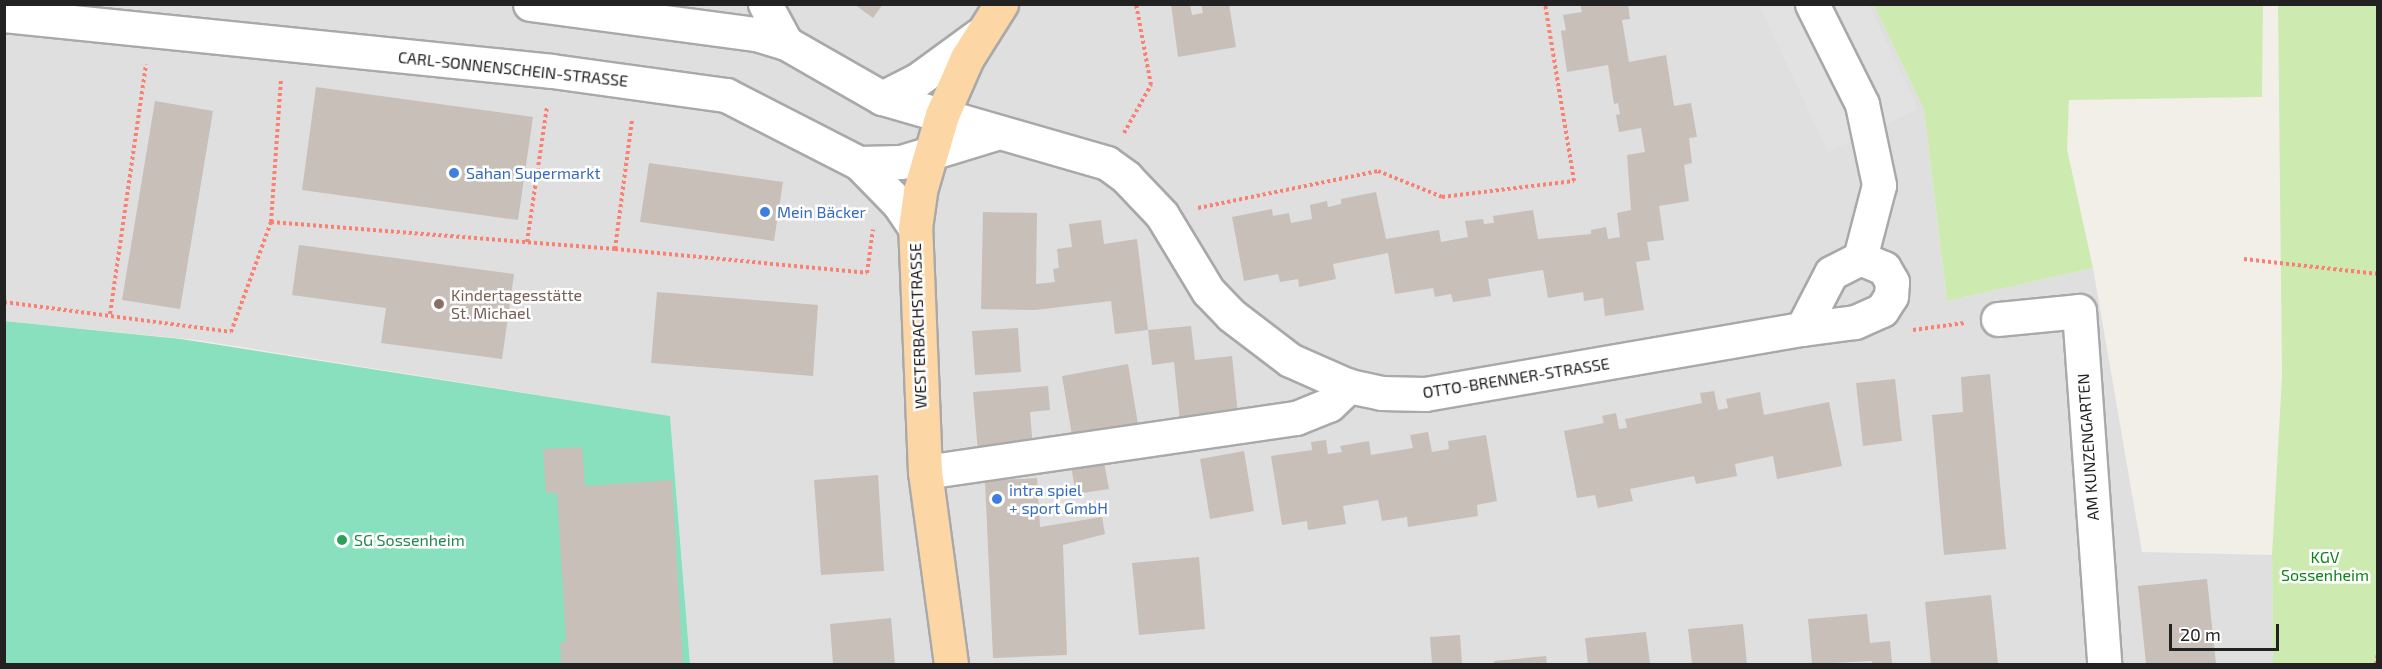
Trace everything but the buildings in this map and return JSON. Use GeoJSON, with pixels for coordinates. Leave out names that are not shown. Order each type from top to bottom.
{"type":"FeatureCollection","features":[{"type":"Feature","properties":{"kind":"main road","name":"WESTERBACHSTRASSE"},"geometry":{"type":"LineString","coordinates":[[951,664],[925,472],[915,228],[930,155],[942,115],[979,35],[1001,4]]}},
{"type":"Feature","properties":{"kind":"street"},"geometry":{"type":"LineString","coordinates":[[123,4],[152,31]]}},
{"type":"Feature","properties":{"kind":"street"},"geometry":{"type":"LineString","coordinates":[[530,4],[658,11],[756,34],[786,43],[882,98],[942,115]]}},
{"type":"Feature","properties":{"kind":"street"},"geometry":{"type":"LineString","coordinates":[[765,4],[786,43]]}},
{"type":"Feature","properties":{"kind":"street"},"geometry":{"type":"LineString","coordinates":[[1802,329],[1832,273],[1860,258],[1879,185],[1862,104],[1812,4]]}},
{"type":"Feature","properties":{"kind":"street","name":"CARL-SONNENSCHEIN-STRASSE"},"geometry":{"type":"LineString","coordinates":[[18,12],[152,31],[552,71],[726,95],[859,163],[899,204],[915,228]]}},
{"type":"Feature","properties":{"kind":"street"},"geometry":{"type":"LineString","coordinates":[[882,98],[916,81],[979,35]]}},
{"type":"Feature","properties":{"kind":"street"},"geometry":{"type":"LineString","coordinates":[[882,98],[917,134],[930,155]]}},
{"type":"Feature","properties":{"kind":"street","name":"OTTO-BRENNER-STRASSE"},"geometry":{"type":"LineString","coordinates":[[942,115],[1107,163],[1126,177],[1162,215],[1208,291],[1231,315],[1290,360],[1349,386],[1381,393],[1425,394],[1870,317]]}},
{"type":"Feature","properties":{"kind":"street","name":"OTTO-BRENNER-STRASSE"},"geometry":{"type":"LineString","coordinates":[[930,155],[963,140],[1003,131]]}},
{"type":"Feature","properties":{"kind":"street","name":"CARL-SONNENSCHEIN-STRASSE"},"geometry":{"type":"LineString","coordinates":[[859,163],[901,162],[930,155]]}},
{"type":"Feature","properties":{"kind":"street"},"geometry":{"type":"LineString","coordinates":[[1860,258],[1884,268],[1892,282],[1891,296],[1882,310],[1870,317]]}},
{"type":"Feature","properties":{"kind":"street","name":"AM KUNZENGARTEN"},"geometry":{"type":"LineString","coordinates":[[1998,319],[2079,311],[2104,664]]}},
{"type":"Feature","properties":{"kind":"street"},"geometry":{"type":"LineString","coordinates":[[925,472],[1296,418],[1329,405],[1349,386]]}},
{"type":"Feature","properties":{"kind":"path"},"geometry":{"type":"LineString","coordinates":[[1107,163],[1151,85],[1136,4]]}},
{"type":"Feature","properties":{"kind":"path"},"geometry":{"type":"LineString","coordinates":[[1162,215],[1378,171],[1442,197],[1574,181],[1545,4]]}},
{"type":"Feature","properties":{"kind":"path"},"geometry":{"type":"LineString","coordinates":[[110,314],[152,31]]}},
{"type":"Feature","properties":{"kind":"path"},"geometry":{"type":"LineString","coordinates":[[4,302],[110,314],[231,332],[271,222],[283,45]]}},
{"type":"Feature","properties":{"kind":"path"},"geometry":{"type":"LineString","coordinates":[[527,242],[552,71]]}},
{"type":"Feature","properties":{"kind":"path"},"geometry":{"type":"LineString","coordinates":[[615,249],[637,83]]}},
{"type":"Feature","properties":{"kind":"path"},"geometry":{"type":"LineString","coordinates":[[271,222],[615,249],[867,273],[874,227],[915,228]]}},
{"type":"Feature","properties":{"kind":"path"},"geometry":{"type":"LineString","coordinates":[[2244,259],[2378,274]]}},
{"type":"Feature","properties":{"kind":"path"},"geometry":{"type":"LineString","coordinates":[[1870,317],[1907,330],[1998,319]]}},
{"type":"Feature","properties":{"kind":"path"},"geometry":{"type":"LineString","coordinates":[[2376,664],[2378,654]]}},
{"type":"Feature","properties":{"kind":"shaded area"},"geometry":{"type":"Polygon","coordinates":[[[4,5],[1874,5],[1924,110],[1947,301],[2093,268],[2142,552],[2272,555],[2273,664],[690,664],[670,416],[197,340],[5,321],[4,5]]]}},
{"type":"Feature","properties":{"kind":"shaded area"},"geometry":{"type":"Polygon","coordinates":[[[1759,5],[1869,5],[1918,109],[1828,152],[1759,5]]]}},
{"type":"Feature","properties":{"kind":"green space"},"geometry":{"type":"Polygon","coordinates":[[[1874,5],[2263,5],[2262,97],[2069,100],[2067,149],[2093,268],[1947,301],[1924,110],[1874,5]]]}},
{"type":"Feature","properties":{"kind":"green space","name":"KGV Sossenheim"},"geometry":{"type":"Polygon","coordinates":[[[2278,5],[2377,5],[2377,664],[2273,664],[2272,555],[2282,376],[2278,5]]]}},
{"type":"Feature","properties":{"kind":"green space","name":"SG Sossenheim"},"geometry":{"type":"Polygon","coordinates":[[[4,321],[181,339],[670,416],[690,664],[5,664],[4,321]]]}},
{"type":"Feature","properties":{"kind":"place","name":"Sahan Supermarkt"},"geometry":{"type":"Point","coordinates":[454,173]}},
{"type":"Feature","properties":{"kind":"place","name":"Mein Bäcker"},"geometry":{"type":"Point","coordinates":[765,212]}},
{"type":"Feature","properties":{"kind":"place","name":"Kindertagesstätte St. Michael"},"geometry":{"type":"Point","coordinates":[439,304]}},
{"type":"Feature","properties":{"kind":"place","name":"intra spiel + sport GmbH"},"geometry":{"type":"Point","coordinates":[997,499]}},
{"type":"Feature","properties":{"kind":"place","name":"SG Sossenheim"},"geometry":{"type":"Point","coordinates":[342,540]}}]}
